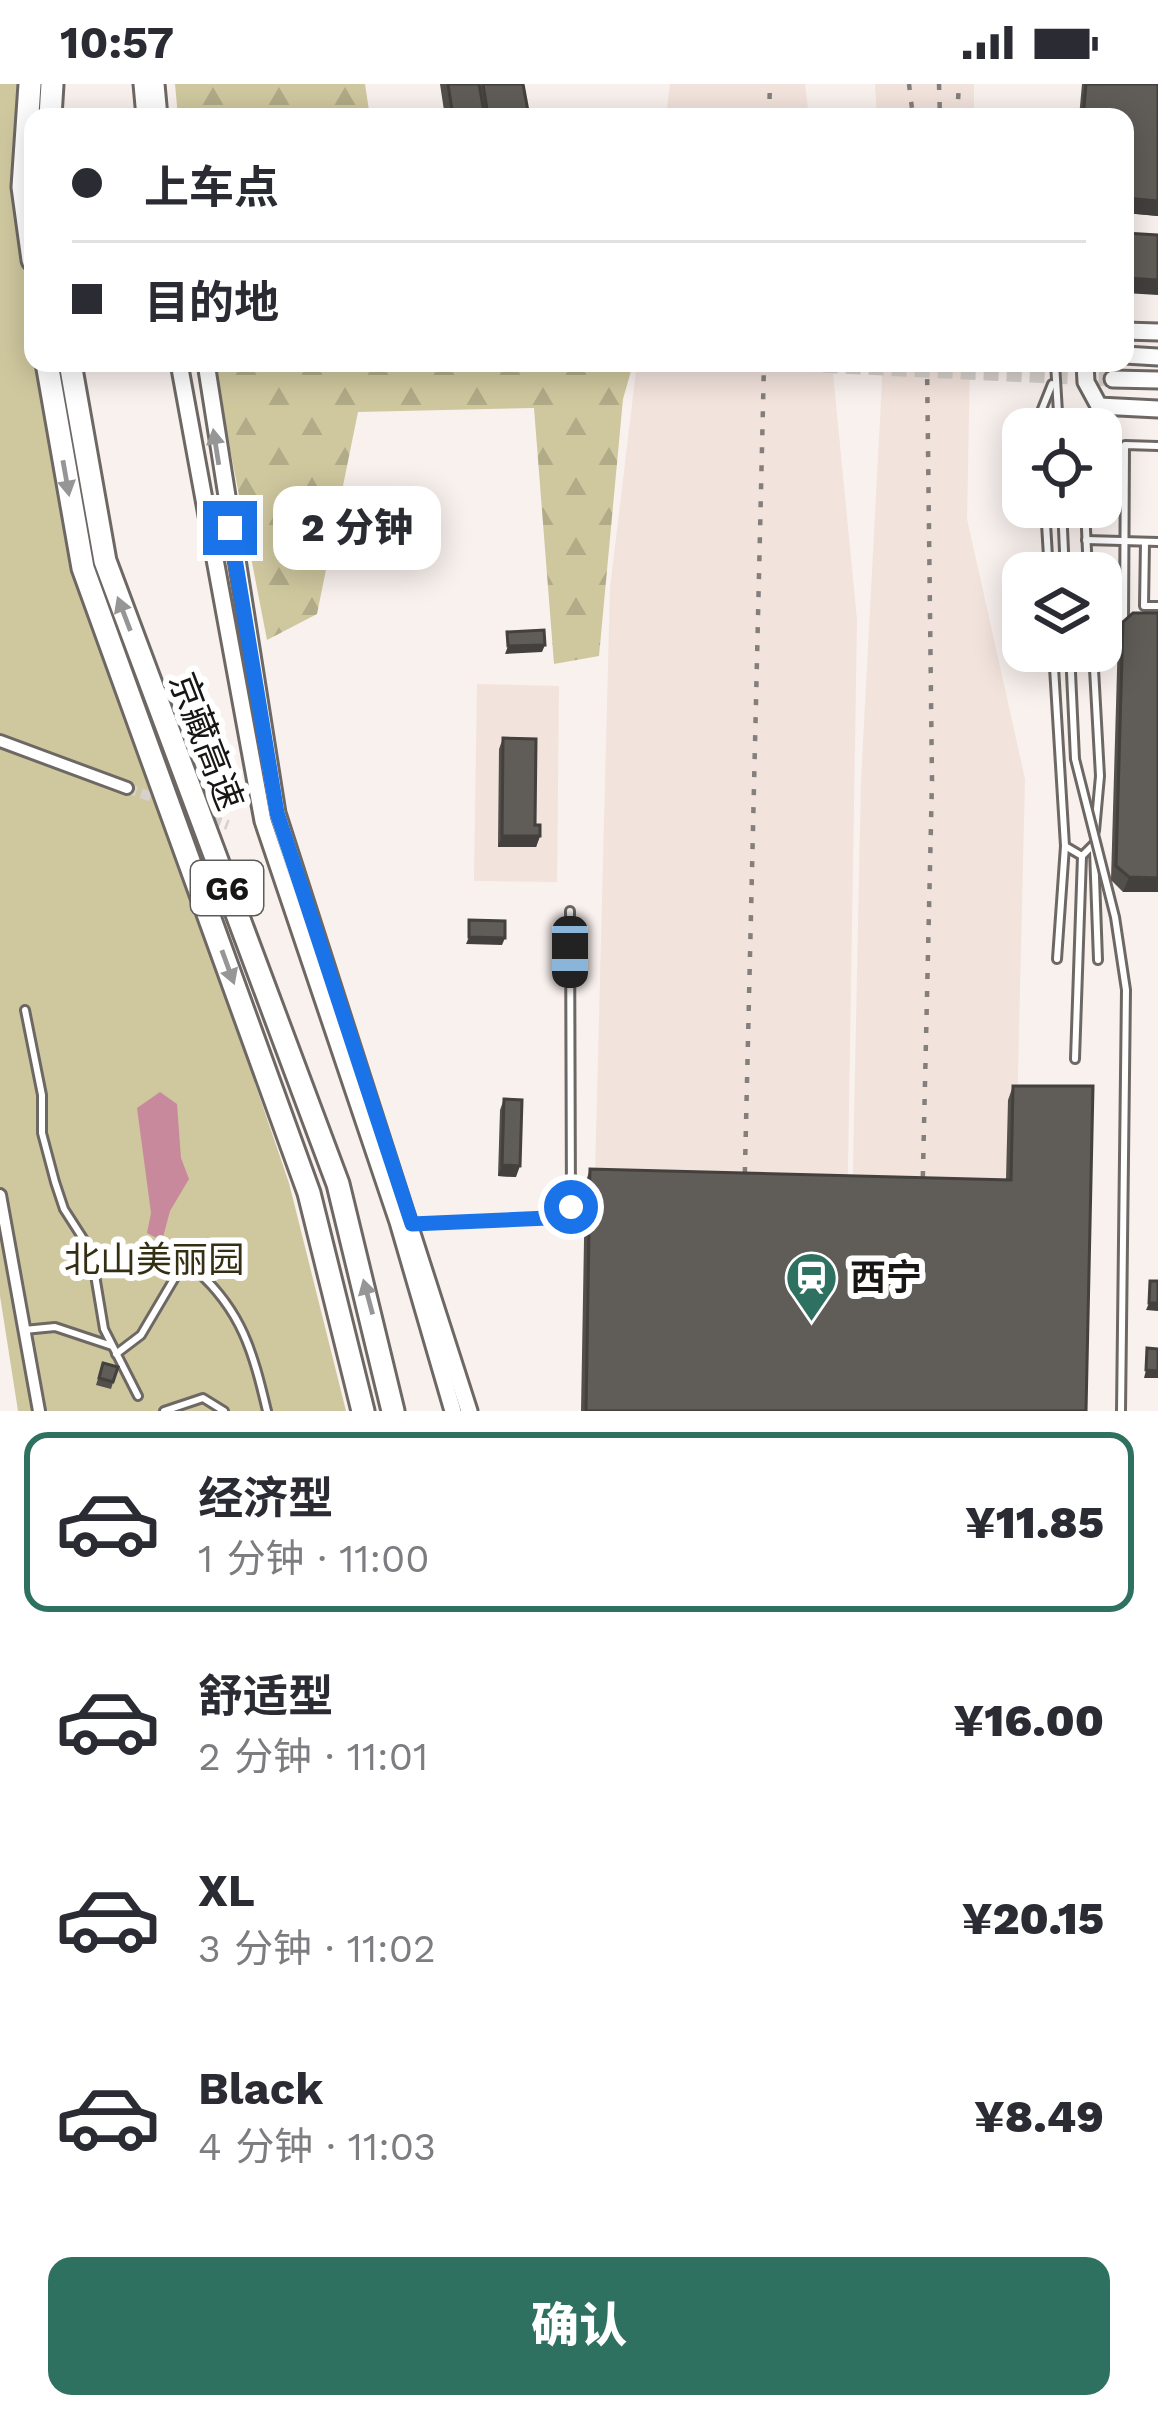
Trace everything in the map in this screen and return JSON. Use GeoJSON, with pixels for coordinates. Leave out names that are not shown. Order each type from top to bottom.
{"type":"FeatureCollection","features":[{"type":"Feature","properties":{"kind":"highway","name":"京藏高速"},"geometry":{"type":"LineString","coordinates":[[49,372],[83,568],[309,1193],[363,1411]]}},
{"type":"Feature","properties":{"kind":"highway","name":"京藏高速"},"geometry":{"type":"LineString","coordinates":[[72,372],[104,561],[338,1184],[393,1411]]}},
{"type":"Feature","properties":{"kind":"main road"},"geometry":{"type":"LineString","coordinates":[[182,372],[263,821],[398,1222],[453,1411]]}},
{"type":"Feature","properties":{"kind":"main road"},"geometry":{"type":"LineString","coordinates":[[207,372],[277,813],[469,1411]]}},
{"type":"Feature","properties":{"kind":"main road"},"geometry":{"type":"LineString","coordinates":[[1085,372],[1099,406],[1158,409]]}},
{"type":"Feature","properties":{"kind":"main road"},"geometry":{"type":"LineString","coordinates":[[1113,379],[1158,380]]}},
{"type":"Feature","properties":{"kind":"street"},"geometry":{"type":"LineString","coordinates":[[0,742],[127,788]]}},
{"type":"Feature","properties":{"kind":"street"},"geometry":{"type":"LineString","coordinates":[[0,1195],[39,1411]]}},
{"type":"Feature","properties":{"kind":"lane"},"geometry":{"type":"LineString","coordinates":[[1054,372],[1056,408]]}},
{"type":"Feature","properties":{"kind":"lane"},"geometry":{"type":"LineString","coordinates":[[1042,408],[1053,380]]}},
{"type":"Feature","properties":{"kind":"lane"},"geometry":{"type":"LineString","coordinates":[[1124,622],[1126,445],[1158,446]]}},
{"type":"Feature","properties":{"kind":"lane"},"geometry":{"type":"LineString","coordinates":[[1086,528],[1087,552]]}},
{"type":"Feature","properties":{"kind":"lane"},"geometry":{"type":"LineString","coordinates":[[1086,540],[1158,542]]}},
{"type":"Feature","properties":{"kind":"lane"},"geometry":{"type":"LineString","coordinates":[[1145,542],[1144,606],[1158,606]]}},
{"type":"Feature","properties":{"kind":"lane"},"geometry":{"type":"LineString","coordinates":[[1054,672],[1065,846],[1057,959]]}},
{"type":"Feature","properties":{"kind":"lane"},"geometry":{"type":"LineString","coordinates":[[1071,672],[1076,759],[1115,917],[1126,990],[1121,1411]]}},
{"type":"Feature","properties":{"kind":"lane"},"geometry":{"type":"LineString","coordinates":[[1094,672],[1100,776],[1094,850],[1098,960]]}},
{"type":"Feature","properties":{"kind":"lane"},"geometry":{"type":"LineString","coordinates":[[1065,846],[1082,856]]}},
{"type":"Feature","properties":{"kind":"lane"},"geometry":{"type":"LineString","coordinates":[[1082,856],[1094,850]]}},
{"type":"Feature","properties":{"kind":"lane"},"geometry":{"type":"LineString","coordinates":[[1076,1059],[1082,856]]}},
{"type":"Feature","properties":{"kind":"lane"},"geometry":{"type":"LineString","coordinates":[[412,1224],[548,1218],[571,1207],[570,911]]}},
{"type":"Feature","properties":{"kind":"lane"},"geometry":{"type":"LineString","coordinates":[[25,1010],[42,1095],[42,1133],[64,1209],[92,1251],[104,1329],[138,1396]]}},
{"type":"Feature","properties":{"kind":"lane"},"geometry":{"type":"LineString","coordinates":[[114,1350],[141,1335],[177,1274],[196,1270],[234,1310],[250,1338],[267,1411]]}},
{"type":"Feature","properties":{"kind":"lane"},"geometry":{"type":"LineString","coordinates":[[25,1330],[55,1327],[114,1350]]}},
{"type":"Feature","properties":{"kind":"lane"},"geometry":{"type":"LineString","coordinates":[[164,1411],[203,1398],[224,1411]]}},
{"type":"Feature","properties":{"kind":"shaded area"},"geometry":{"type":"Polygon","coordinates":[[[670,84],[805,84],[808,108],[667,108],[670,84]]]}},
{"type":"Feature","properties":{"kind":"shaded area"},"geometry":{"type":"Polygon","coordinates":[[[875,84],[974,84],[974,108],[876,108],[875,84]]]}},
{"type":"Feature","properties":{"kind":"shaded area"},"geometry":{"type":"Polygon","coordinates":[[[636,372],[833,372],[857,620],[844,1411],[589,1411],[610,588],[636,372]]]}},
{"type":"Feature","properties":{"kind":"shaded area"},"geometry":{"type":"Polygon","coordinates":[[[883,372],[970,372],[967,519],[1025,779],[1010,1411],[848,1411],[861,780],[883,372]]]}},
{"type":"Feature","properties":{"kind":"shaded area"},"geometry":{"type":"Polygon","coordinates":[[[477,684],[559,686],[557,882],[474,881],[477,684]]]}},
{"type":"Feature","properties":{"kind":"shaded area"},"geometry":{"type":"Polygon","coordinates":[[[160,1092],[177,1104],[181,1158],[189,1179],[170,1211],[162,1241],[147,1233],[151,1213],[137,1108],[160,1092]]]}},
{"type":"Feature","properties":{"kind":"green space","name":"北山美丽园"},"geometry":{"type":"Polygon","coordinates":[[[0,84],[23,84],[24,372],[42,372],[96,618],[289,1183],[346,1411],[18,1411],[0,1296],[0,84]]]}},
{"type":"Feature","properties":{"kind":"green space"},"geometry":{"type":"Polygon","coordinates":[[[175,84],[365,84],[369,108],[177,108],[175,84]]]}},
{"type":"Feature","properties":{"kind":"green space"},"geometry":{"type":"Polygon","coordinates":[[[215,372],[631,372],[623,399],[599,656],[554,664],[534,408],[358,412],[317,614],[267,640],[215,372]]]}},
{"type":"Feature","properties":{"kind":"building"},"geometry":{"type":"Polygon","coordinates":[[[448,84],[479,84],[483,108],[452,108],[448,84]]]}},
{"type":"Feature","properties":{"kind":"building"},"geometry":{"type":"Polygon","coordinates":[[[483,84],[523,84],[527,108],[487,108],[483,84]]]}},
{"type":"Feature","properties":{"kind":"building"},"geometry":{"type":"Polygon","coordinates":[[[1086,84],[1158,84],[1158,201],[1134,199],[1134,108],[1084,108],[1086,84]]]}},
{"type":"Feature","properties":{"kind":"building"},"geometry":{"type":"Polygon","coordinates":[[[1134,234],[1158,235],[1158,280],[1134,279],[1134,234]]]}},
{"type":"Feature","properties":{"kind":"building"},"geometry":{"type":"Polygon","coordinates":[[[1133,613],[1158,613],[1158,878],[1129,877],[1116,866],[1123,622],[1133,613]]]}},
{"type":"Feature","properties":{"kind":"building"},"geometry":{"type":"Polygon","coordinates":[[[544,630],[545,645],[508,646],[507,632],[544,630]]]}},
{"type":"Feature","properties":{"kind":"building"},"geometry":{"type":"Polygon","coordinates":[[[503,738],[536,739],[535,825],[540,825],[540,836],[502,836],[503,738]]]}},
{"type":"Feature","properties":{"kind":"building"},"geometry":{"type":"Polygon","coordinates":[[[469,920],[505,921],[505,938],[469,937],[469,920]]]}},
{"type":"Feature","properties":{"kind":"building"},"geometry":{"type":"Polygon","coordinates":[[[1013,1086],[1093,1086],[1086,1411],[586,1411],[590,1169],[1011,1180],[1013,1086]]]}},
{"type":"Feature","properties":{"kind":"building"},"geometry":{"type":"Polygon","coordinates":[[[504,1099],[522,1100],[520,1166],[502,1165],[504,1099]]]}},
{"type":"Feature","properties":{"kind":"building"},"geometry":{"type":"Polygon","coordinates":[[[1150,1281],[1158,1281],[1158,1303],[1149,1303],[1150,1281]]]}},
{"type":"Feature","properties":{"kind":"building"},"geometry":{"type":"Polygon","coordinates":[[[1147,1348],[1158,1349],[1158,1371],[1146,1370],[1147,1348]]]}},
{"type":"Feature","properties":{"kind":"building"},"geometry":{"type":"Polygon","coordinates":[[[103,1363],[118,1367],[113,1382],[99,1378],[103,1363]]]}},
{"type":"Feature","properties":{"kind":"tunnel"},"geometry":{"type":"LineString","coordinates":[[966,372],[1113,379]]}},
{"type":"Feature","properties":{"kind":"tunnel"},"geometry":{"type":"LineString","coordinates":[[127,788],[228,825]]}},
{"type":"Feature","properties":{"kind":"railway"},"geometry":{"type":"LineString","coordinates":[[769,108],[770,84]]}},
{"type":"Feature","properties":{"kind":"railway"},"geometry":{"type":"LineString","coordinates":[[909,84],[912,108]]}},
{"type":"Feature","properties":{"kind":"railway"},"geometry":{"type":"LineString","coordinates":[[939,84],[940,108]]}},
{"type":"Feature","properties":{"kind":"railway"},"geometry":{"type":"LineString","coordinates":[[958,108],[959,84]]}},
{"type":"Feature","properties":{"kind":"railway"},"geometry":{"type":"LineString","coordinates":[[744,1209],[764,372]]}},
{"type":"Feature","properties":{"kind":"railway"},"geometry":{"type":"LineString","coordinates":[[922,1213],[932,780],[927,372]]}},
{"type":"Feature","properties":{"kind":"place","name":"西宁"},"geometry":{"type":"Point","coordinates":[811,1323]}},
{"type":"Feature","properties":{"kind":"route"},"geometry":{"type":"LineString","coordinates":[[230,528],[277,813],[412,1224],[548,1218],[571,1207]]}}]}
